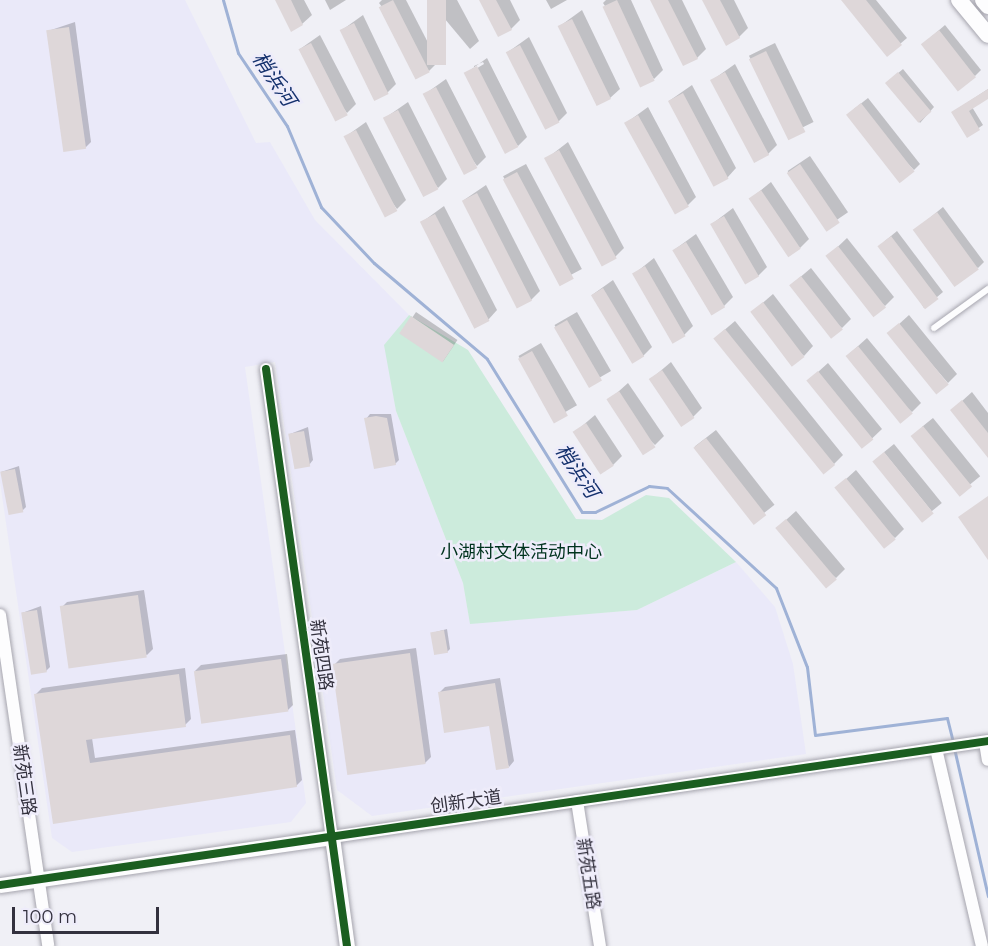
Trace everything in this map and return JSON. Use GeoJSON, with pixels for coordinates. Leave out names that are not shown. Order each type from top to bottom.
{"type":"FeatureCollection","features":[{"type":"Feature","properties":{"kind":"main road"},"geometry":{"type":"LineString","coordinates":[[959,0],[988,35]]}},
{"type":"Feature","properties":{"kind":"main road"},"geometry":{"type":"LineString","coordinates":[[983,0],[988,6]]}},
{"type":"Feature","properties":{"kind":"street","name":"新苑四路"},"geometry":{"type":"LineString","coordinates":[[266,369],[348,946]]}},
{"type":"Feature","properties":{"kind":"street","name":"新苑三路"},"geometry":{"type":"LineString","coordinates":[[0,615],[48,946]]}},
{"type":"Feature","properties":{"kind":"street","name":"创新大道"},"geometry":{"type":"LineString","coordinates":[[0,885],[577,801],[942,751],[986,742]]}},
{"type":"Feature","properties":{"kind":"street"},"geometry":{"type":"LineString","coordinates":[[986,742],[988,760]]}},
{"type":"Feature","properties":{"kind":"street"},"geometry":{"type":"LineString","coordinates":[[942,751],[982,946]]}},
{"type":"Feature","properties":{"kind":"street","name":"新苑五路"},"geometry":{"type":"LineString","coordinates":[[577,801],[600,946]]}},
{"type":"Feature","properties":{"kind":"lane"},"geometry":{"type":"LineString","coordinates":[[934,328],[988,290]]}},
{"type":"Feature","properties":{"kind":"shaded area"},"geometry":{"type":"Polygon","coordinates":[[[0,0],[185,0],[256,143],[270,142],[315,220],[409,315],[385,345],[396,411],[463,583],[470,623],[637,610],[736,562],[775,607],[793,664],[806,754],[372,816],[337,790],[275,362],[245,367],[306,803],[291,822],[72,852],[52,838],[0,482],[0,0]]]}},
{"type":"Feature","properties":{"kind":"green space","name":"小湖村文体活动中心"},"geometry":{"type":"Polygon","coordinates":[[[409,315],[468,350],[576,519],[602,520],[646,495],[669,498],[736,562],[637,610],[470,624],[463,583],[396,411],[384,345],[409,315]]]}},
{"type":"Feature","properties":{"kind":"building"},"geometry":{"type":"Polygon","coordinates":[[[275,0],[291,0],[303,25],[291,32],[275,0]]]}},
{"type":"Feature","properties":{"kind":"building"},"geometry":{"type":"Polygon","coordinates":[[[393,0],[430,72],[416,79],[379,7],[393,0]]]}},
{"type":"Feature","properties":{"kind":"building"},"geometry":{"type":"Polygon","coordinates":[[[427,0],[446,0],[446,65],[427,65],[427,0]]]}},
{"type":"Feature","properties":{"kind":"building"},"geometry":{"type":"Polygon","coordinates":[[[479,0],[496,0],[512,30],[498,37],[479,0]]]}},
{"type":"Feature","properties":{"kind":"building"},"geometry":{"type":"Polygon","coordinates":[[[617,0],[655,81],[640,87],[602,7],[617,0]]]}},
{"type":"Feature","properties":{"kind":"building"},"geometry":{"type":"Polygon","coordinates":[[[650,0],[668,0],[698,59],[683,66],[650,0]]]}},
{"type":"Feature","properties":{"kind":"building"},"geometry":{"type":"Polygon","coordinates":[[[702,0],[720,0],[740,38],[726,46],[702,0]]]}},
{"type":"Feature","properties":{"kind":"building"},"geometry":{"type":"Polygon","coordinates":[[[841,0],[866,0],[902,45],[887,57],[841,0]]]}},
{"type":"Feature","properties":{"kind":"building"},"geometry":{"type":"Polygon","coordinates":[[[572,19],[611,99],[597,106],[558,26],[572,19]]]}},
{"type":"Feature","properties":{"kind":"building"},"geometry":{"type":"Polygon","coordinates":[[[354,23],[389,94],[374,101],[340,30],[354,23]]]}},
{"type":"Feature","properties":{"kind":"building"},"geometry":{"type":"Polygon","coordinates":[[[69,27],[86,149],[63,152],[46,30],[69,27]]]}},
{"type":"Feature","properties":{"kind":"building"},"geometry":{"type":"Polygon","coordinates":[[[939,30],[976,77],[958,91],[921,44],[939,30]]]}},
{"type":"Feature","properties":{"kind":"building"},"geometry":{"type":"Polygon","coordinates":[[[311,43],[348,115],[335,122],[299,49],[311,43]]]}},
{"type":"Feature","properties":{"kind":"building"},"geometry":{"type":"Polygon","coordinates":[[[520,45],[559,123],[545,130],[506,52],[520,45]]]}},
{"type":"Feature","properties":{"kind":"building"},"geometry":{"type":"Polygon","coordinates":[[[766,51],[805,132],[788,140],[749,59],[766,51]]]}},
{"type":"Feature","properties":{"kind":"building"},"geometry":{"type":"Polygon","coordinates":[[[477,66],[518,147],[505,154],[464,73],[477,66]]]}},
{"type":"Feature","properties":{"kind":"building"},"geometry":{"type":"Polygon","coordinates":[[[725,72],[769,155],[754,163],[710,80],[725,72]]]}},
{"type":"Feature","properties":{"kind":"building"},"geometry":{"type":"Polygon","coordinates":[[[898,72],[931,112],[918,123],[885,83],[898,72]]]}},
{"type":"Feature","properties":{"kind":"building"},"geometry":{"type":"Polygon","coordinates":[[[436,87],[477,168],[464,175],[423,94],[436,87]]]}},
{"type":"Feature","properties":{"kind":"building"},"geometry":{"type":"Polygon","coordinates":[[[988,89],[988,99],[969,111],[980,130],[967,138],[951,112],[988,89]]]}},
{"type":"Feature","properties":{"kind":"building"},"geometry":{"type":"Polygon","coordinates":[[[683,93],[729,179],[714,187],[668,101],[683,93]]]}},
{"type":"Feature","properties":{"kind":"building"},"geometry":{"type":"Polygon","coordinates":[[[861,103],[915,172],[900,183],[846,115],[861,103]]]}},
{"type":"Feature","properties":{"kind":"building"},"geometry":{"type":"Polygon","coordinates":[[[398,110],[438,189],[423,197],[383,118],[398,110]]]}},
{"type":"Feature","properties":{"kind":"building"},"geometry":{"type":"Polygon","coordinates":[[[638,115],[689,207],[675,215],[624,123],[638,115]]]}},
{"type":"Feature","properties":{"kind":"building"},"geometry":{"type":"Polygon","coordinates":[[[356,130],[397,211],[385,217],[344,136],[356,130]]]}},
{"type":"Feature","properties":{"kind":"building"},"geometry":{"type":"Polygon","coordinates":[[[559,150],[617,259],[602,267],[544,158],[559,150]]]}},
{"type":"Feature","properties":{"kind":"building"},"geometry":{"type":"Polygon","coordinates":[[[800,164],[840,223],[826,232],[787,173],[800,164]]]}},
{"type":"Feature","properties":{"kind":"building"},"geometry":{"type":"Polygon","coordinates":[[[517,172],[574,279],[560,286],[503,180],[517,172]]]}},
{"type":"Feature","properties":{"kind":"building"},"geometry":{"type":"Polygon","coordinates":[[[761,190],[801,249],[788,257],[749,198],[761,190]]]}},
{"type":"Feature","properties":{"kind":"building"},"geometry":{"type":"Polygon","coordinates":[[[477,193],[532,301],[517,309],[462,201],[477,193]]]}},
{"type":"Feature","properties":{"kind":"building"},"geometry":{"type":"Polygon","coordinates":[[[937,212],[979,269],[954,287],[913,230],[937,212]]]}},
{"type":"Feature","properties":{"kind":"building"},"geometry":{"type":"Polygon","coordinates":[[[435,214],[489,321],[474,329],[420,222],[435,214]]]}},
{"type":"Feature","properties":{"kind":"building"},"geometry":{"type":"Polygon","coordinates":[[[724,216],[759,277],[745,285],[710,224],[724,216]]]}},
{"type":"Feature","properties":{"kind":"building"},"geometry":{"type":"Polygon","coordinates":[[[891,236],[939,299],[925,309],[877,246],[891,236]]]}},
{"type":"Feature","properties":{"kind":"building"},"geometry":{"type":"Polygon","coordinates":[[[686,242],[725,307],[711,315],[672,250],[686,242]]]}},
{"type":"Feature","properties":{"kind":"building"},"geometry":{"type":"Polygon","coordinates":[[[838,246],[886,307],[873,317],[825,256],[838,246]]]}},
{"type":"Feature","properties":{"kind":"building"},"geometry":{"type":"Polygon","coordinates":[[[645,266],[686,336],[673,344],[632,274],[645,266]]]}},
{"type":"Feature","properties":{"kind":"building"},"geometry":{"type":"Polygon","coordinates":[[[801,276],[843,330],[831,339],[789,285],[801,276]]]}},
{"type":"Feature","properties":{"kind":"building"},"geometry":{"type":"Polygon","coordinates":[[[603,288],[644,357],[632,364],[591,295],[603,288]]]}},
{"type":"Feature","properties":{"kind":"building"},"geometry":{"type":"Polygon","coordinates":[[[763,302],[805,357],[792,367],[750,312],[763,302]]]}},
{"type":"Feature","properties":{"kind":"building"},"geometry":{"type":"Polygon","coordinates":[[[411,316],[454,345],[442,362],[399,333],[411,316]]]}},
{"type":"Feature","properties":{"kind":"building"},"geometry":{"type":"Polygon","coordinates":[[[567,320],[602,381],[589,388],[554,328],[567,320]]]}},
{"type":"Feature","properties":{"kind":"building"},"geometry":{"type":"Polygon","coordinates":[[[899,323],[949,384],[936,394],[887,333],[899,323]]]}},
{"type":"Feature","properties":{"kind":"building"},"geometry":{"type":"Polygon","coordinates":[[[725,329],[835,465],[823,474],[713,338],[725,329]]]}},
{"type":"Feature","properties":{"kind":"building"},"geometry":{"type":"Polygon","coordinates":[[[858,346],[913,414],[900,424],[846,356],[858,346]]]}},
{"type":"Feature","properties":{"kind":"building"},"geometry":{"type":"Polygon","coordinates":[[[532,351],[568,416],[554,423],[518,359],[532,351]]]}},
{"type":"Feature","properties":{"kind":"building"},"geometry":{"type":"Polygon","coordinates":[[[662,370],[694,418],[681,427],[649,379],[662,370]]]}},
{"type":"Feature","properties":{"kind":"building"},"geometry":{"type":"Polygon","coordinates":[[[818,371],[873,439],[862,449],[806,380],[818,371]]]}},
{"type":"Feature","properties":{"kind":"building"},"geometry":{"type":"Polygon","coordinates":[[[619,391],[655,447],[643,455],[606,399],[619,391]]]}},
{"type":"Feature","properties":{"kind":"building"},"geometry":{"type":"Polygon","coordinates":[[[962,400],[988,433],[988,458],[950,410],[962,400]]]}},
{"type":"Feature","properties":{"kind":"building"},"geometry":{"type":"Polygon","coordinates":[[[376,416],[387,418],[396,465],[374,469],[364,418],[376,416]]]}},
{"type":"Feature","properties":{"kind":"building"},"geometry":{"type":"Polygon","coordinates":[[[586,423],[614,466],[600,474],[573,432],[586,423]]]}},
{"type":"Feature","properties":{"kind":"building"},"geometry":{"type":"Polygon","coordinates":[[[923,426],[972,487],[960,497],[911,436],[923,426]]]}},
{"type":"Feature","properties":{"kind":"building"},"geometry":{"type":"Polygon","coordinates":[[[304,431],[310,466],[294,469],[288,434],[304,431]]]}},
{"type":"Feature","properties":{"kind":"building"},"geometry":{"type":"Polygon","coordinates":[[[706,438],[766,515],[754,525],[693,448],[706,438]]]}},
{"type":"Feature","properties":{"kind":"building"},"geometry":{"type":"Polygon","coordinates":[[[884,452],[934,513],[922,523],[872,461],[884,452]]]}},
{"type":"Feature","properties":{"kind":"building"},"geometry":{"type":"Polygon","coordinates":[[[15,469],[23,512],[9,515],[0,472],[15,469]]]}},
{"type":"Feature","properties":{"kind":"building"},"geometry":{"type":"Polygon","coordinates":[[[846,478],[896,539],[884,549],[834,487],[846,478]]]}},
{"type":"Feature","properties":{"kind":"building"},"geometry":{"type":"Polygon","coordinates":[[[988,496],[988,560],[958,517],[988,496]]]}},
{"type":"Feature","properties":{"kind":"building"},"geometry":{"type":"Polygon","coordinates":[[[786,519],[837,580],[826,589],[775,528],[786,519]]]}},
{"type":"Feature","properties":{"kind":"building"},"geometry":{"type":"Polygon","coordinates":[[[138,595],[147,657],[69,668],[60,606],[138,595]]]}},
{"type":"Feature","properties":{"kind":"building"},"geometry":{"type":"Polygon","coordinates":[[[37,610],[47,672],[31,675],[21,613],[37,610]]]}},
{"type":"Feature","properties":{"kind":"building"},"geometry":{"type":"Polygon","coordinates":[[[444,630],[448,653],[434,655],[430,632],[444,630]]]}},
{"type":"Feature","properties":{"kind":"building"},"geometry":{"type":"Polygon","coordinates":[[[410,653],[426,764],[347,775],[332,664],[410,653]]]}},
{"type":"Feature","properties":{"kind":"building"},"geometry":{"type":"Polygon","coordinates":[[[281,659],[288,711],[201,724],[194,671],[281,659]]]}},
{"type":"Feature","properties":{"kind":"building"},"geometry":{"type":"Polygon","coordinates":[[[179,674],[186,727],[86,740],[90,763],[290,735],[297,787],[53,824],[34,694],[179,674]]]}},
{"type":"Feature","properties":{"kind":"building"},"geometry":{"type":"Polygon","coordinates":[[[495,683],[509,768],[496,770],[489,726],[444,733],[438,692],[495,683]]]}},
{"type":"Feature","properties":{"kind":"waterway","name":"梢浜河"},"geometry":{"type":"LineString","coordinates":[[223,0],[238,53],[287,126],[321,207],[374,263],[487,359],[582,512],[595,512],[649,486],[667,488],[776,588],[807,667],[815,735],[947,718],[953,742]]}},
{"type":"Feature","properties":{"kind":"waterway","name":"梢浜河"},"geometry":{"type":"LineString","coordinates":[[954,748],[988,896]]}},
{"type":"Feature","properties":{"kind":"cycle path"},"geometry":{"type":"LineString","coordinates":[[266,369],[347,946]]}},
{"type":"Feature","properties":{"kind":"cycle path"},"geometry":{"type":"LineString","coordinates":[[0,885],[988,741]]}}]}
